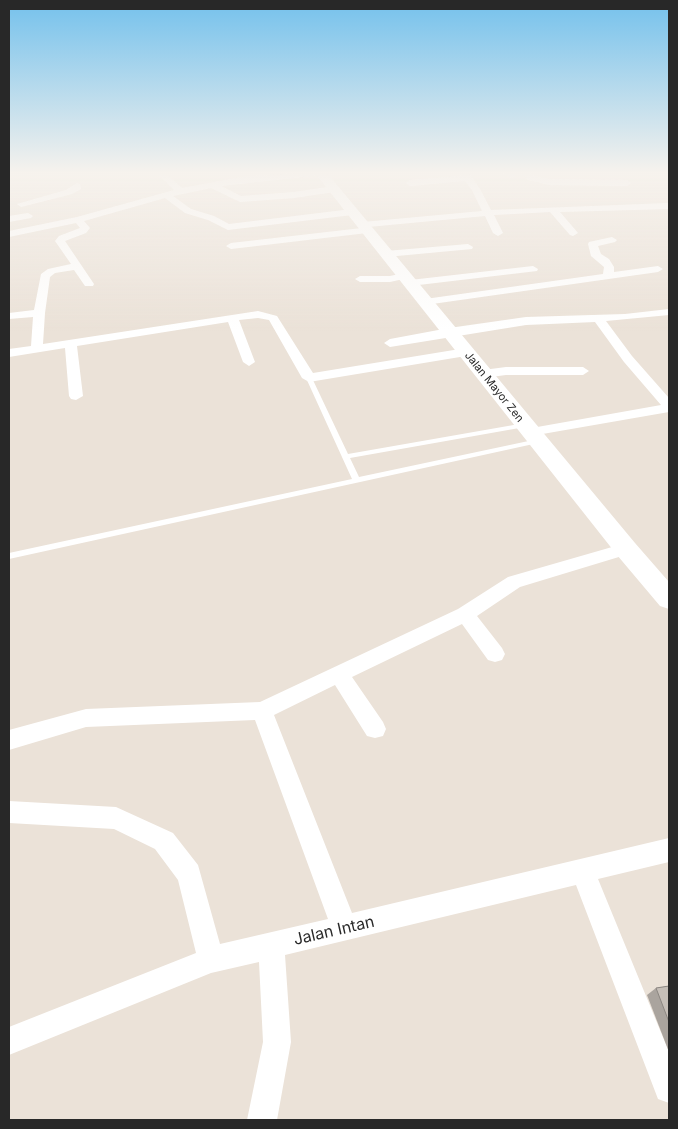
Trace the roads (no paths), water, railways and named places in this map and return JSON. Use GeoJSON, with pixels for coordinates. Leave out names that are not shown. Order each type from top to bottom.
{"type":"FeatureCollection","features":[{"type":"Feature","properties":{"kind":"street"},"geometry":{"type":"LineString","coordinates":[[9,234],[50,226]]}},
{"type":"Feature","properties":{"kind":"street"},"geometry":{"type":"LineString","coordinates":[[83,226],[85,228],[83,231],[62,238],[60,241],[89,284]]}},
{"type":"Feature","properties":{"kind":"street"},"geometry":{"type":"LineString","coordinates":[[228,227],[263,226]]}},
{"type":"Feature","properties":{"kind":"street"},"geometry":{"type":"LineString","coordinates":[[231,246],[341,226]]}},
{"type":"Feature","properties":{"kind":"street","name":"Jalan Mayor Zen"},"geometry":{"type":"LineString","coordinates":[[364,226],[531,433],[669,599]]}},
{"type":"Feature","properties":{"kind":"street"},"geometry":{"type":"LineString","coordinates":[[494,226],[498,232]]}},
{"type":"Feature","properties":{"kind":"street"},"geometry":{"type":"LineString","coordinates":[[566,226],[573,233]]}},
{"type":"Feature","properties":{"kind":"street"},"geometry":{"type":"LineString","coordinates":[[228,227],[243,244]]}},
{"type":"Feature","properties":{"kind":"street"},"geometry":{"type":"LineString","coordinates":[[608,276],[609,268],[605,262],[596,256],[593,244],[612,240]]}},
{"type":"Feature","properties":{"kind":"street"},"geometry":{"type":"LineString","coordinates":[[386,254],[468,247]]}},
{"type":"Feature","properties":{"kind":"street"},"geometry":{"type":"LineString","coordinates":[[38,348],[39,313],[45,276],[52,271],[77,266]]}},
{"type":"Feature","properties":{"kind":"street"},"geometry":{"type":"LineString","coordinates":[[360,279],[407,280],[533,269]]}},
{"type":"Feature","properties":{"kind":"street"},"geometry":{"type":"LineString","coordinates":[[425,302],[658,269]]}},
{"type":"Feature","properties":{"kind":"street"},"geometry":{"type":"LineString","coordinates":[[390,343],[526,321],[598,318],[669,312]]}},
{"type":"Feature","properties":{"kind":"street"},"geometry":{"type":"LineString","coordinates":[[9,316],[39,313]]}},
{"type":"Feature","properties":{"kind":"street"},"geometry":{"type":"LineString","coordinates":[[9,353],[258,314],[270,316],[309,378],[466,352]]}},
{"type":"Feature","properties":{"kind":"street"},"geometry":{"type":"LineString","coordinates":[[232,318],[249,362]]}},
{"type":"Feature","properties":{"kind":"street"},"geometry":{"type":"LineString","coordinates":[[531,433],[669,407],[628,359],[598,318]]}},
{"type":"Feature","properties":{"kind":"street"},"geometry":{"type":"LineString","coordinates":[[71,343],[76,396]]}},
{"type":"Feature","properties":{"kind":"street"},"geometry":{"type":"LineString","coordinates":[[483,374],[506,371],[582,371]]}},
{"type":"Feature","properties":{"kind":"street"},"geometry":{"type":"LineString","coordinates":[[9,740],[86,718],[262,710],[465,614],[514,582],[626,549]]}},
{"type":"Feature","properties":{"kind":"street"},"geometry":{"type":"LineString","coordinates":[[465,614],[495,654]]}},
{"type":"Feature","properties":{"kind":"street"},"geometry":{"type":"LineString","coordinates":[[339,674],[375,729]]}},
{"type":"Feature","properties":{"kind":"street"},"geometry":{"type":"LineString","coordinates":[[262,710],[345,929]]}},
{"type":"Feature","properties":{"kind":"street"},"geometry":{"type":"LineString","coordinates":[[9,812],[116,818],[164,841],[189,874],[211,960]]}},
{"type":"Feature","properties":{"kind":"street","name":"Jalan Intan"},"geometry":{"type":"LineString","coordinates":[[9,1041],[211,960],[669,850]]}},
{"type":"Feature","properties":{"kind":"street"},"geometry":{"type":"LineString","coordinates":[[583,872],[669,1088]]}},
{"type":"Feature","properties":{"kind":"street"},"geometry":{"type":"LineString","coordinates":[[262,1120],[277,1042],[271,945]]}},
{"type":"Feature","properties":{"kind":"lane"},"geometry":{"type":"LineString","coordinates":[[309,378],[356,480]]}},
{"type":"Feature","properties":{"kind":"lane"},"geometry":{"type":"LineString","coordinates":[[345,457],[531,433]]}},
{"type":"Feature","properties":{"kind":"lane"},"geometry":{"type":"LineString","coordinates":[[9,556],[356,480],[531,433]]}}]}
